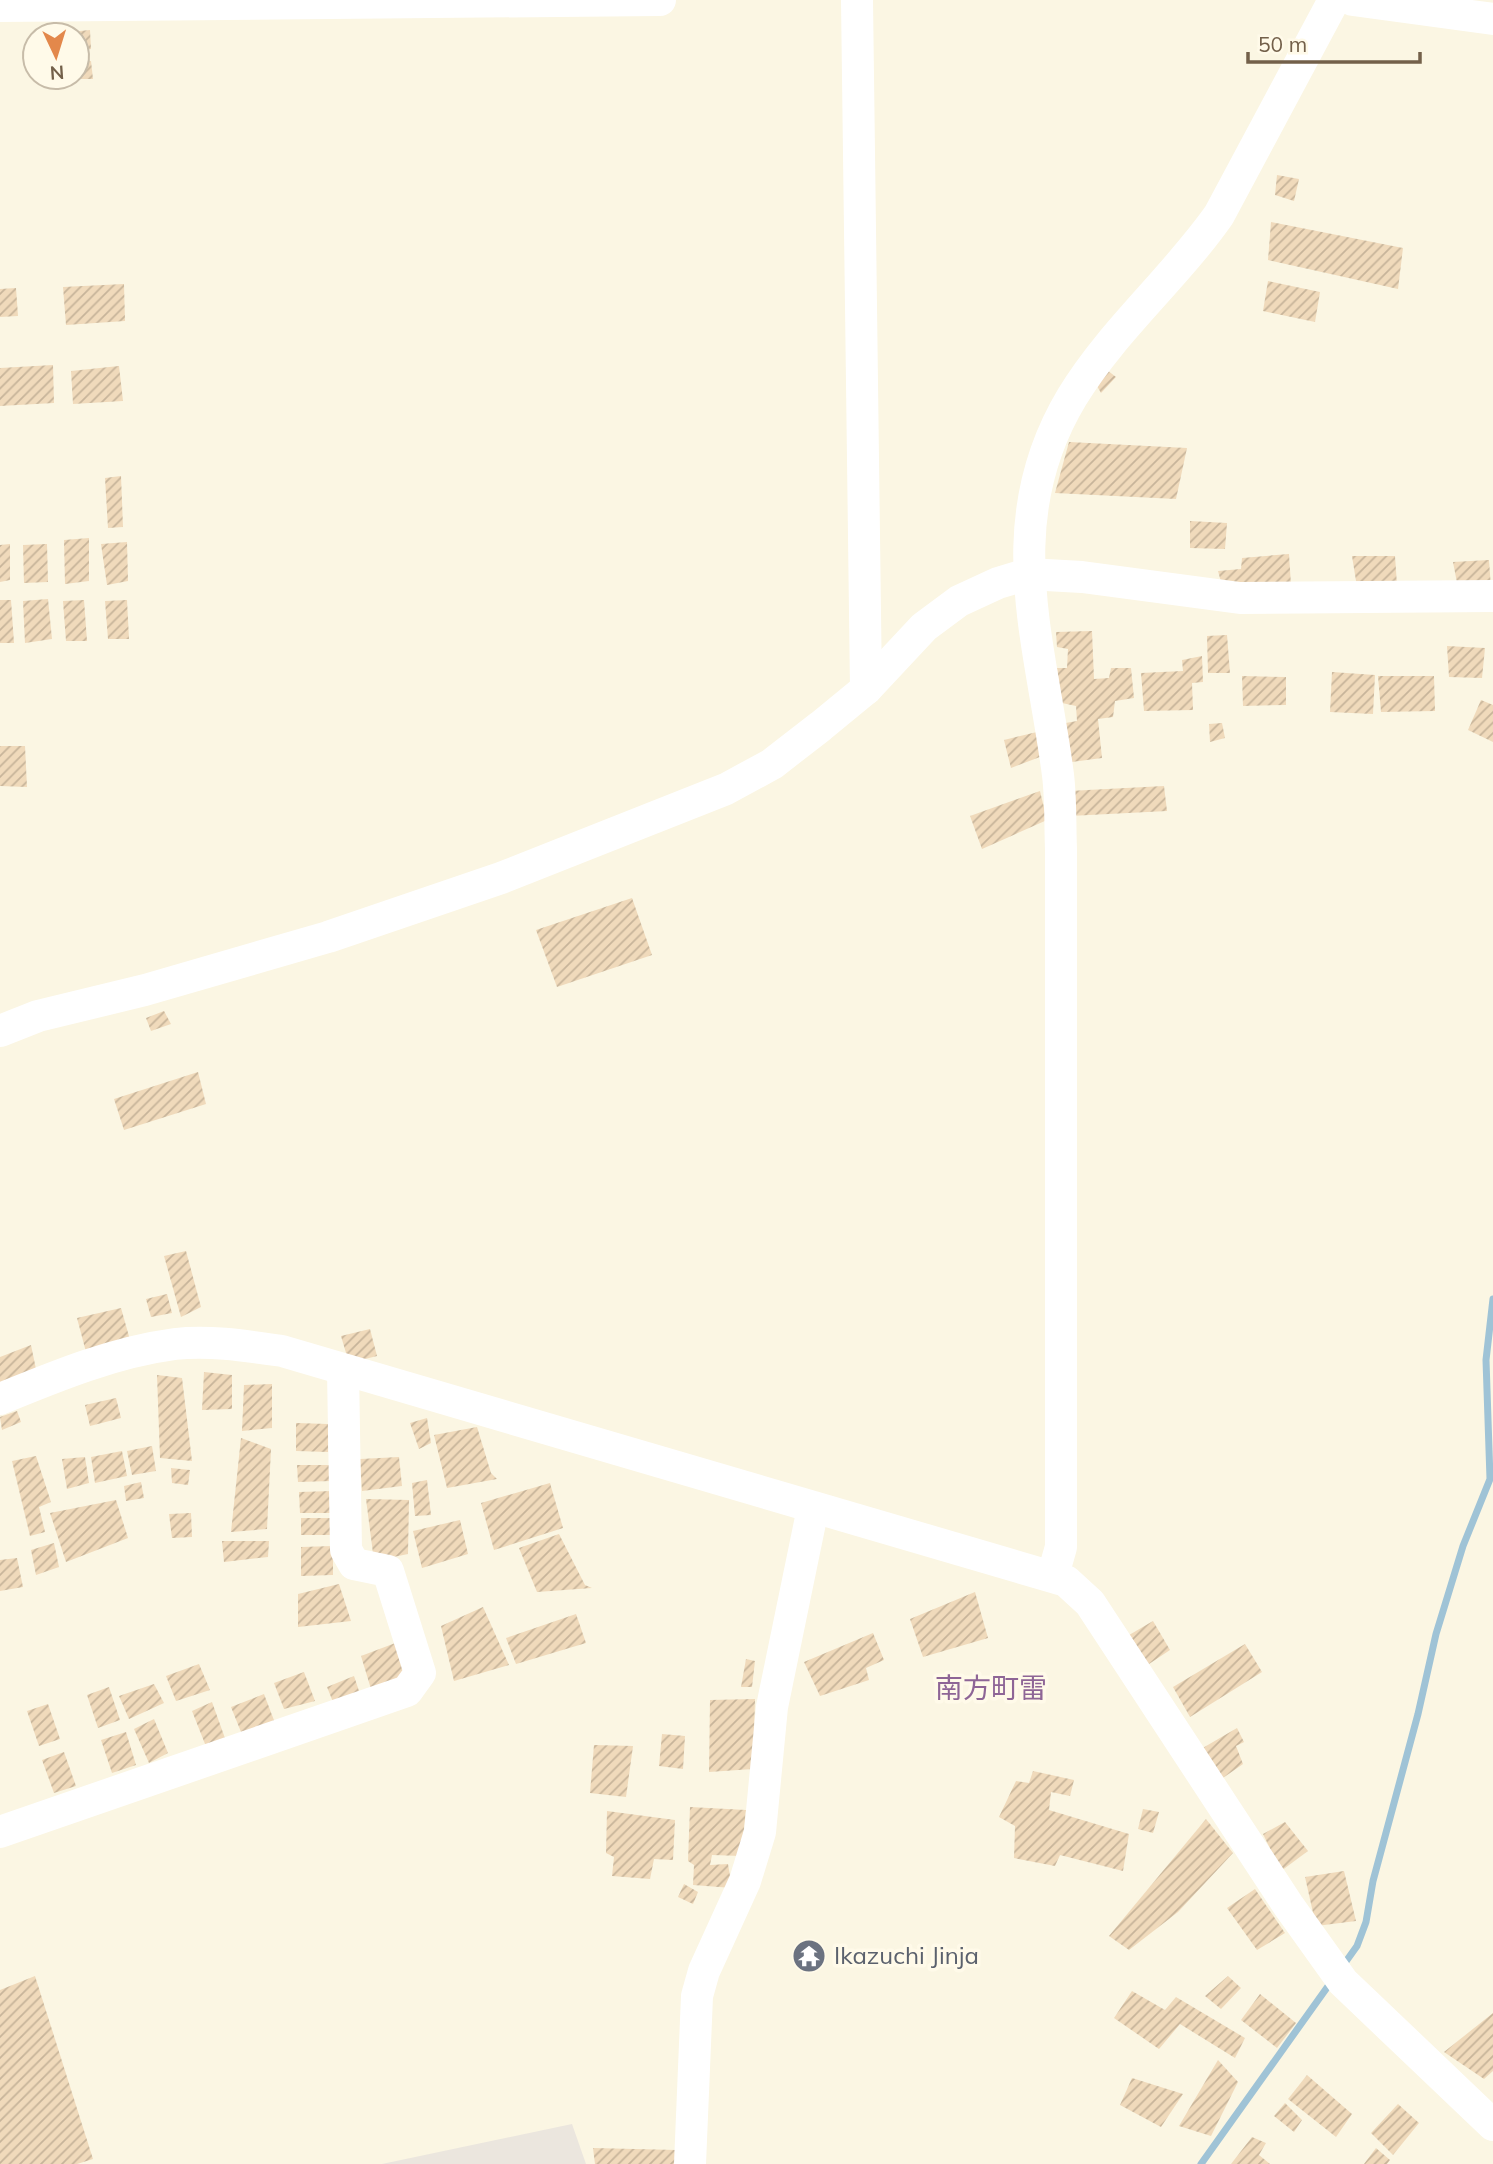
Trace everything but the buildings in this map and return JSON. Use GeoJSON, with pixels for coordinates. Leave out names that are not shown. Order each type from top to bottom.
{"type":"FeatureCollection","features":[{"type":"Feature","properties":{"kind":"street"},"geometry":{"type":"LineString","coordinates":[[0,6],[660,0]]}},
{"type":"Feature","properties":{"kind":"street"},"geometry":{"type":"LineString","coordinates":[[857,0],[866,689]]}},
{"type":"Feature","properties":{"kind":"street"},"geometry":{"type":"LineString","coordinates":[[1053,1575],[1061,1547],[1061,849],[1058,778],[1028,575],[1029,520],[1052,437],[1070,400],[1089,371],[1199,243],[1219,215],[1334,0]]}},
{"type":"Feature","properties":{"kind":"street"},"geometry":{"type":"LineString","coordinates":[[1353,0],[1493,19]]}},
{"type":"Feature","properties":{"kind":"street"},"geometry":{"type":"LineString","coordinates":[[0,1031],[38,1016],[145,990],[328,937],[501,878],[726,789],[772,764],[866,689],[924,627],[958,601],[998,583],[1028,575],[1082,577],[1240,598],[1493,596]]}},
{"type":"Feature","properties":{"kind":"street"},"geometry":{"type":"LineString","coordinates":[[0,1398],[76,1368],[175,1344],[225,1343],[282,1351],[813,1508],[1053,1575],[1077,1588],[1090,1603],[1288,1905],[1337,1974],[1493,2125]]}},
{"type":"Feature","properties":{"kind":"street"},"geometry":{"type":"LineString","coordinates":[[0,1832],[407,1691],[420,1674],[388,1571],[354,1564],[346,1550],[343,1370]]}},
{"type":"Feature","properties":{"kind":"street"},"geometry":{"type":"LineString","coordinates":[[690,2164],[697,1996],[704,1971],[745,1881],[760,1832],[772,1707],[813,1508]]}},
{"type":"Feature","properties":{"kind":"shaded area"},"geometry":{"type":"Polygon","coordinates":[[[572,2124],[586,2164],[382,2164],[572,2124]]]}},
{"type":"Feature","properties":{"kind":"waterway"},"geometry":{"type":"LineString","coordinates":[[1342,1967],[1357,1946],[1366,1922],[1373,1881],[1418,1714],[1436,1634],[1463,1546],[1490,1479],[1486,1360],[1493,1299]]}},
{"type":"Feature","properties":{"kind":"waterway"},"geometry":{"type":"LineString","coordinates":[[1201,2164],[1331,1982]]}},
{"type":"Feature","properties":{"kind":"place","name":"Ikazuchi Jinja"},"geometry":{"type":"Point","coordinates":[809,1956]}},
{"type":"Feature","properties":{"kind":"district","name":"南方町雷"},"geometry":{"type":"Point","coordinates":[991,1688]}}]}
